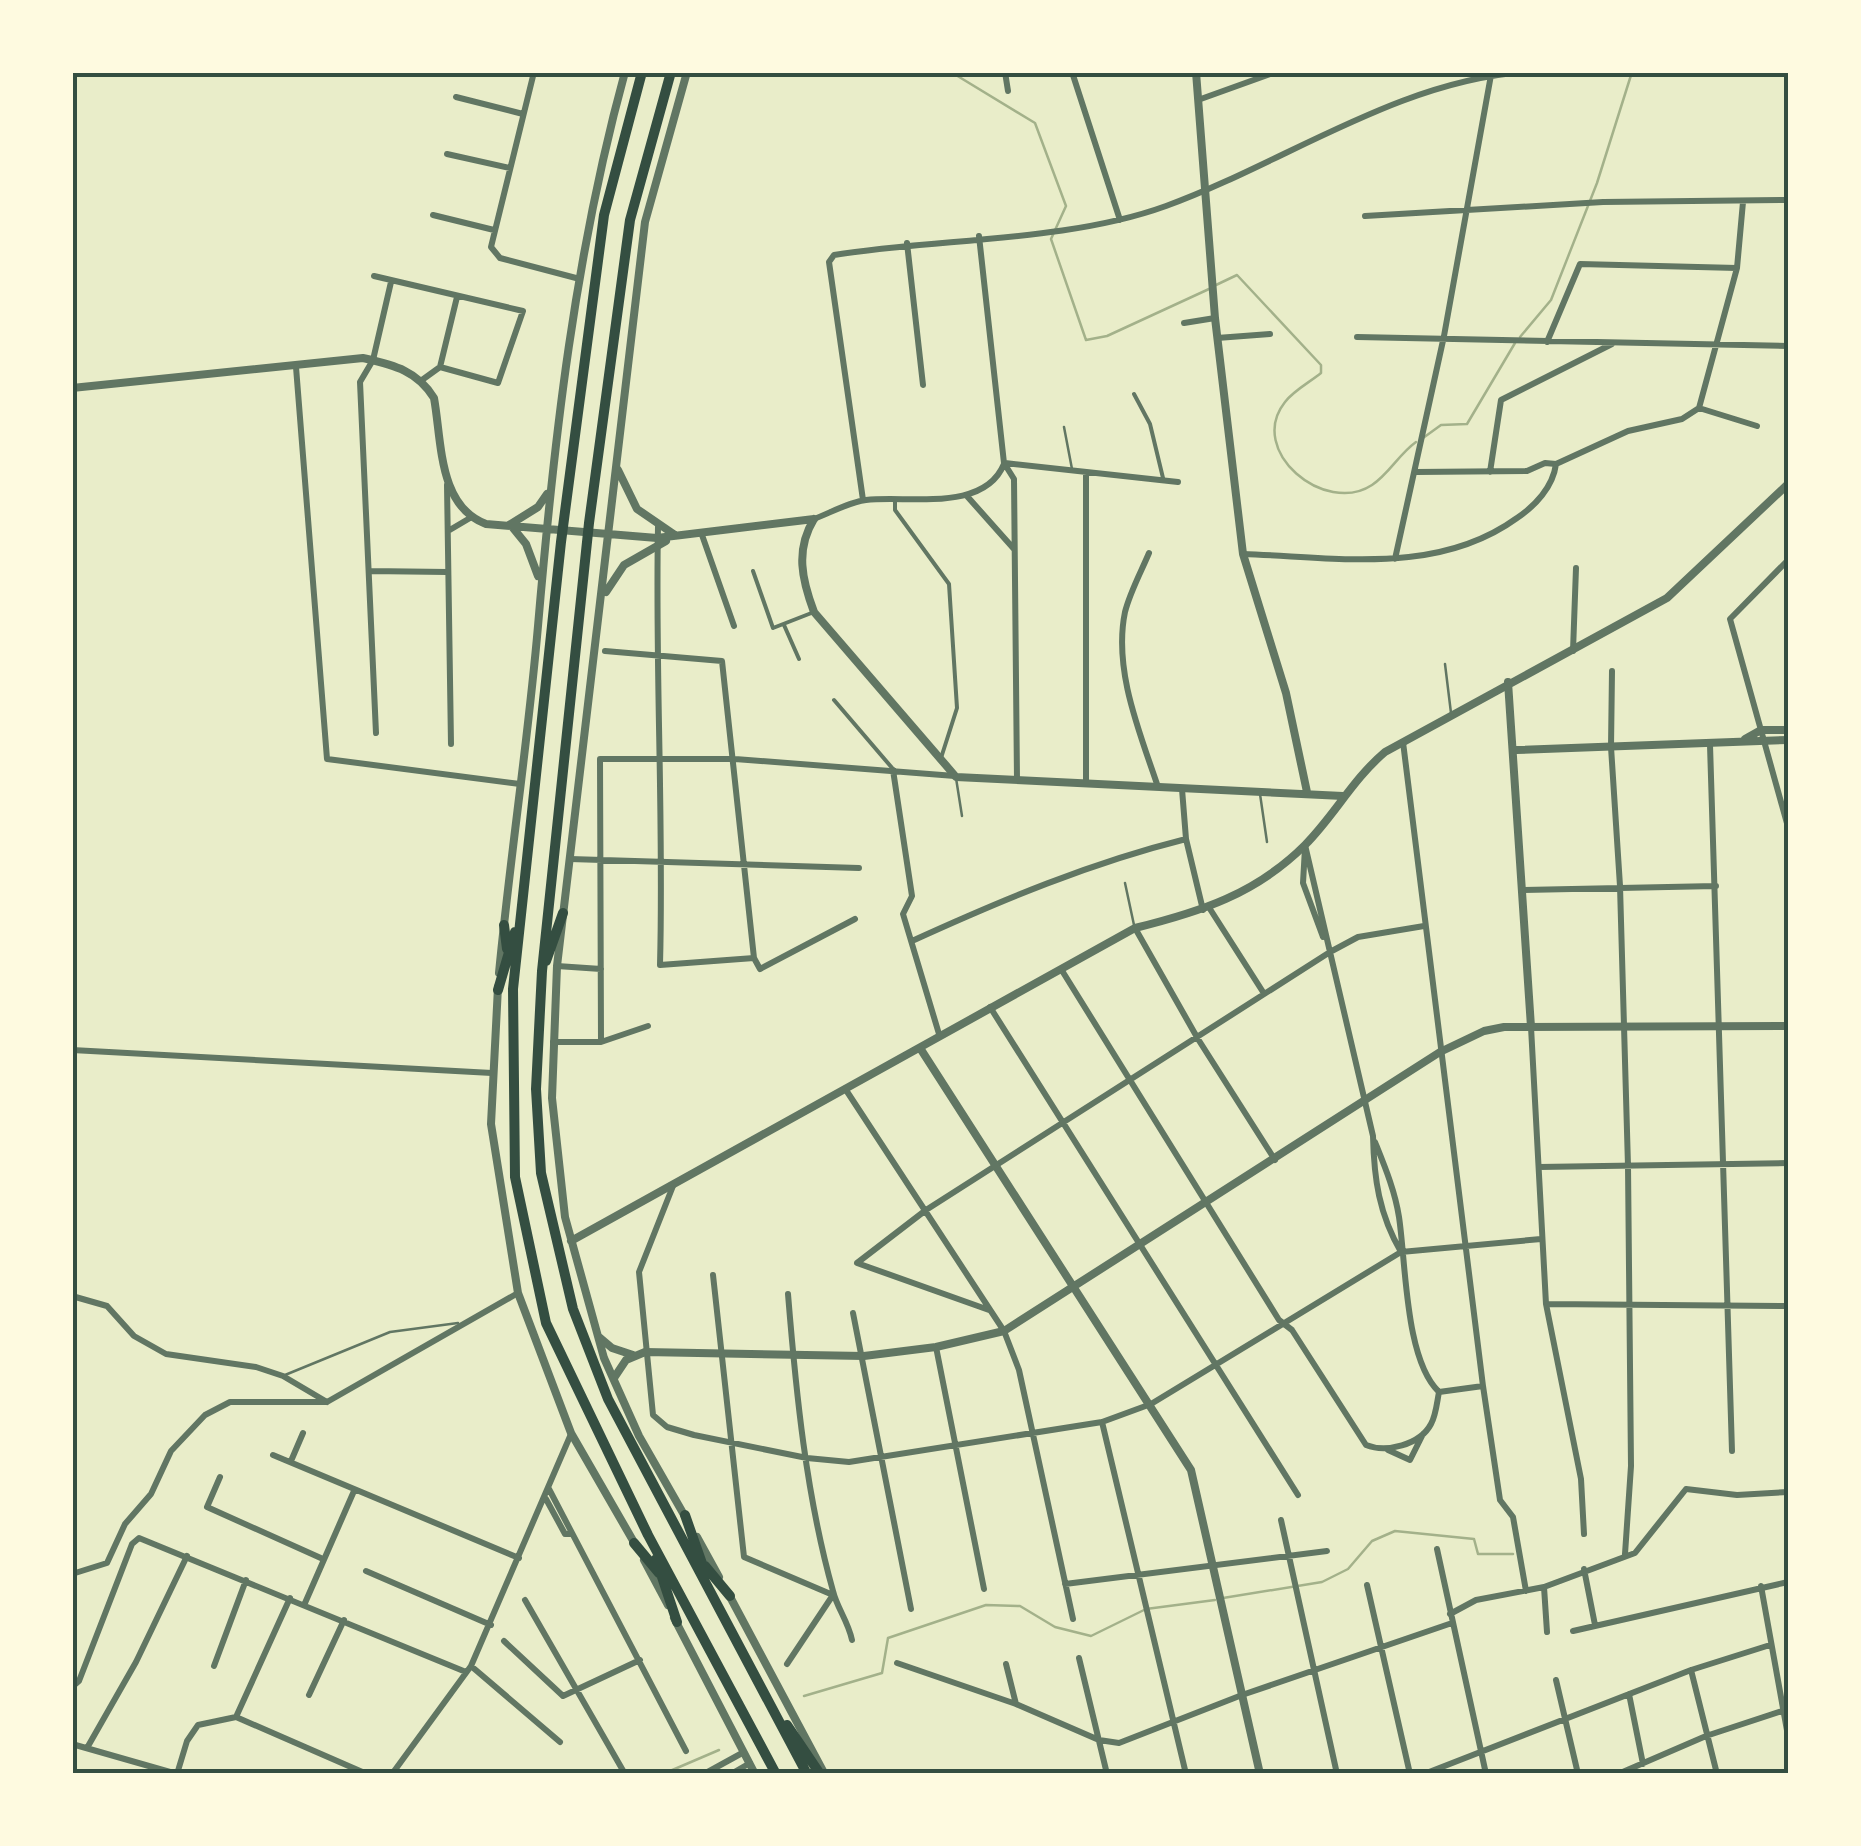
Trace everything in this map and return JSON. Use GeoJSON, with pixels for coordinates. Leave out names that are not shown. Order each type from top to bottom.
{"type":"FeatureCollection","features":[{"type":"Feature","properties":{"kind":"highway"},"geometry":{"type":"LineString","coordinates":[[513,989],[561,542],[604,214],[642,72]]}},
{"type":"Feature","properties":{"kind":"highway"},"geometry":{"type":"LineString","coordinates":[[671,72],[630,220],[589,523],[542,971],[536,1089],[541,1172],[572,1309],[608,1399],[808,1774]]}},
{"type":"Feature","properties":{"kind":"highway"},"geometry":{"type":"LineString","coordinates":[[548,907],[557,966]]}},
{"type":"Feature","properties":{"kind":"highway"},"geometry":{"type":"LineString","coordinates":[[498,990],[522,912]]}},
{"type":"Feature","properties":{"kind":"highway"},"geometry":{"type":"LineString","coordinates":[[542,971],[563,913]]}},
{"type":"Feature","properties":{"kind":"highway"},"geometry":{"type":"LineString","coordinates":[[504,925],[513,989],[515,1177],[546,1323],[648,1534],[776,1774]]}},
{"type":"Feature","properties":{"kind":"highway"},"geometry":{"type":"LineString","coordinates":[[684,1516],[714,1602]]}},
{"type":"Feature","properties":{"kind":"highway"},"geometry":{"type":"LineString","coordinates":[[676,1527],[730,1596]]}},
{"type":"Feature","properties":{"kind":"highway"},"geometry":{"type":"LineString","coordinates":[[648,1534],[677,1622]]}},
{"type":"Feature","properties":{"kind":"highway"},"geometry":{"type":"LineString","coordinates":[[634,1543],[692,1612]]}},
{"type":"Feature","properties":{"kind":"highway"},"geometry":{"type":"LineString","coordinates":[[772,1707],[822,1774]]}},
{"type":"Feature","properties":{"kind":"street"},"geometry":{"type":"LineString","coordinates":[[534,72],[491,247],[498,257],[576,278]]}},
{"type":"Feature","properties":{"kind":"street"},"geometry":{"type":"LineString","coordinates":[[625,72],[597,172],[576,278],[504,925],[491,1124],[518,1293],[572,1433],[756,1774]]}},
{"type":"Feature","properties":{"kind":"street"},"geometry":{"type":"LineString","coordinates":[[687,72],[645,222],[616,464],[557,966],[552,1042],[557,1170],[571,1241],[613,1379],[822,1774]]}},
{"type":"Feature","properties":{"kind":"street"},"geometry":{"type":"LineString","coordinates":[[1005,72],[1008,91]]}},
{"type":"Feature","properties":{"kind":"street"},"geometry":{"type":"LineString","coordinates":[[1072,72],[1120,220]]}},
{"type":"Feature","properties":{"kind":"street"},"geometry":{"type":"LineString","coordinates":[[1196,72],[1210,270],[1243,554],[1286,693],[1307,792]]}},
{"type":"Feature","properties":{"kind":"street"},"geometry":{"type":"LineString","coordinates":[[1198,100],[1276,72]]}},
{"type":"Feature","properties":{"kind":"street"},"geometry":{"type":"LineString","coordinates":[[863,500],[831,257],[906,243],[1051,232],[1120,220],[1203,189],[1435,88],[1523,72]]}},
{"type":"Feature","properties":{"kind":"street"},"geometry":{"type":"LineString","coordinates":[[1740,72],[1788,74]]}},
{"type":"Feature","properties":{"kind":"street"},"geometry":{"type":"LineString","coordinates":[[1395,559],[1444,336],[1491,75]]}},
{"type":"Feature","properties":{"kind":"street"},"geometry":{"type":"LineString","coordinates":[[456,97],[523,114]]}},
{"type":"Feature","properties":{"kind":"street"},"geometry":{"type":"LineString","coordinates":[[447,154],[510,168]]}},
{"type":"Feature","properties":{"kind":"street"},"geometry":{"type":"LineString","coordinates":[[1365,216],[1468,207],[1788,200]]}},
{"type":"Feature","properties":{"kind":"street"},"geometry":{"type":"LineString","coordinates":[[1416,472],[1490,472],[1556,464],[1628,431],[1682,419],[1699,408],[1737,268],[1743,202]]}},
{"type":"Feature","properties":{"kind":"street"},"geometry":{"type":"LineString","coordinates":[[433,215],[494,230]]}},
{"type":"Feature","properties":{"kind":"street"},"geometry":{"type":"LineString","coordinates":[[979,236],[1004,462],[1014,479],[1017,780]]}},
{"type":"Feature","properties":{"kind":"street"},"geometry":{"type":"LineString","coordinates":[[906,243],[922,386]]}},
{"type":"Feature","properties":{"kind":"street"},"geometry":{"type":"LineString","coordinates":[[1542,342],[1580,264],[1737,268]]}},
{"type":"Feature","properties":{"kind":"street"},"geometry":{"type":"LineString","coordinates":[[374,276],[523,310],[498,383],[440,367]]}},
{"type":"Feature","properties":{"kind":"street"},"geometry":{"type":"LineString","coordinates":[[376,733],[360,382],[373,360],[391,282]]}},
{"type":"Feature","properties":{"kind":"street"},"geometry":{"type":"LineString","coordinates":[[422,380],[440,367],[457,297]]}},
{"type":"Feature","properties":{"kind":"street"},"geometry":{"type":"LineString","coordinates":[[1184,323],[1215,318]]}},
{"type":"Feature","properties":{"kind":"street"},"geometry":{"type":"LineString","coordinates":[[1217,338],[1270,334]]}},
{"type":"Feature","properties":{"kind":"street"},"geometry":{"type":"LineString","coordinates":[[1357,337],[1788,346]]}},
{"type":"Feature","properties":{"kind":"street"},"geometry":{"type":"LineString","coordinates":[[1490,472],[1500,400],[1612,344]]}},
{"type":"Feature","properties":{"kind":"street"},"geometry":{"type":"LineString","coordinates":[[72,388],[373,360],[422,380],[434,398],[447,482],[451,744]]}},
{"type":"Feature","properties":{"kind":"street"},"geometry":{"type":"LineString","coordinates":[[296,367],[327,759],[520,784]]}},
{"type":"Feature","properties":{"kind":"street"},"geometry":{"type":"LineString","coordinates":[[1134,394],[1150,424],[1164,480]]}},
{"type":"Feature","properties":{"kind":"street"},"geometry":{"type":"LineString","coordinates":[[1699,408],[1757,426]]}},
{"type":"Feature","properties":{"kind":"street"},"geometry":{"type":"LineString","coordinates":[[1004,462],[1178,482]]}},
{"type":"Feature","properties":{"kind":"street"},"geometry":{"type":"LineString","coordinates":[[447,482],[470,518],[508,528],[657,540],[814,519],[863,500],[966,494],[987,484],[1004,462]]}},
{"type":"Feature","properties":{"kind":"street"},"geometry":{"type":"LineString","coordinates":[[616,464],[636,510],[680,537]]}},
{"type":"Feature","properties":{"kind":"street"},"geometry":{"type":"LineString","coordinates":[[1243,554],[1434,557],[1500,531],[1534,506],[1556,464]]}},
{"type":"Feature","properties":{"kind":"street"},"geometry":{"type":"LineString","coordinates":[[1086,472],[1086,784]]}},
{"type":"Feature","properties":{"kind":"street"},"geometry":{"type":"LineString","coordinates":[[571,1241],[1135,928],[1207,910],[1264,877],[1305,845],[1368,766],[1451,714],[1667,598],[1788,484]]}},
{"type":"Feature","properties":{"kind":"street"},"geometry":{"type":"LineString","coordinates":[[508,528],[530,513],[550,490]]}},
{"type":"Feature","properties":{"kind":"street"},"geometry":{"type":"LineString","coordinates":[[966,494],[1015,550]]}},
{"type":"Feature","properties":{"kind":"street"},"geometry":{"type":"LineString","coordinates":[[895,500],[896,510],[949,584],[957,708],[941,758]]}},
{"type":"Feature","properties":{"kind":"street"},"geometry":{"type":"LineString","coordinates":[[447,532],[470,518]]}},
{"type":"Feature","properties":{"kind":"street"},"geometry":{"type":"LineString","coordinates":[[814,519],[802,558],[803,583],[814,612],[956,776]]}},
{"type":"Feature","properties":{"kind":"street"},"geometry":{"type":"LineString","coordinates":[[658,527],[655,654],[662,862],[660,965],[754,958]]}},
{"type":"Feature","properties":{"kind":"street"},"geometry":{"type":"LineString","coordinates":[[508,528],[535,562],[541,586]]}},
{"type":"Feature","properties":{"kind":"street"},"geometry":{"type":"LineString","coordinates":[[702,534],[734,626]]}},
{"type":"Feature","properties":{"kind":"street"},"geometry":{"type":"LineString","coordinates":[[602,599],[624,566],[657,540]]}},
{"type":"Feature","properties":{"kind":"street"},"geometry":{"type":"LineString","coordinates":[[1149,554],[1126,608],[1124,645],[1131,705],[1158,787]]}},
{"type":"Feature","properties":{"kind":"street"},"geometry":{"type":"LineString","coordinates":[[1788,560],[1730,619],[1788,827]]}},
{"type":"Feature","properties":{"kind":"street"},"geometry":{"type":"LineString","coordinates":[[1572,652],[1576,568]]}},
{"type":"Feature","properties":{"kind":"street"},"geometry":{"type":"LineString","coordinates":[[369,571],[447,572]]}},
{"type":"Feature","properties":{"kind":"street"},"geometry":{"type":"LineString","coordinates":[[753,571],[773,628],[814,612]]}},
{"type":"Feature","properties":{"kind":"street"},"geometry":{"type":"LineString","coordinates":[[784,626],[800,659]]}},
{"type":"Feature","properties":{"kind":"street"},"geometry":{"type":"LineString","coordinates":[[605,651],[722,661],[754,958],[760,969],[855,919]]}},
{"type":"Feature","properties":{"kind":"street"},"geometry":{"type":"LineString","coordinates":[[1612,672],[1611,747],[1620,886],[1628,1166],[1631,1466],[1625,1554]]}},
{"type":"Feature","properties":{"kind":"street"},"geometry":{"type":"LineString","coordinates":[[1508,682],[1516,750],[1546,1304],[1581,1479],[1584,1534]]}},
{"type":"Feature","properties":{"kind":"street"},"geometry":{"type":"LineString","coordinates":[[834,700],[893,769],[912,896],[904,914],[940,1034]]}},
{"type":"Feature","properties":{"kind":"street"},"geometry":{"type":"LineString","coordinates":[[1743,740],[1761,730],[1788,730]]}},
{"type":"Feature","properties":{"kind":"street"},"geometry":{"type":"LineString","coordinates":[[1516,750],[1788,740]]}},
{"type":"Feature","properties":{"kind":"street"},"geometry":{"type":"LineString","coordinates":[[1403,741],[1483,1386],[1500,1500],[1513,1517],[1526,1590]]}},
{"type":"Feature","properties":{"kind":"street"},"geometry":{"type":"LineString","coordinates":[[1710,745],[1732,1451]]}},
{"type":"Feature","properties":{"kind":"street"},"geometry":{"type":"LineString","coordinates":[[601,1042],[600,759],[734,758],[1017,780],[1343,796]]}},
{"type":"Feature","properties":{"kind":"street"},"geometry":{"type":"LineString","coordinates":[[1182,790],[1186,839],[1207,910],[1264,992]]}},
{"type":"Feature","properties":{"kind":"street"},"geometry":{"type":"LineString","coordinates":[[912,940],[1054,878],[1186,839]]}},
{"type":"Feature","properties":{"kind":"street"},"geometry":{"type":"LineString","coordinates":[[1060,968],[1284,1324],[1366,1445],[1410,1460],[1432,1422],[1439,1392],[1421,1363],[1392,1183],[1373,1136],[1330,952],[1306,895],[1305,845]]}},
{"type":"Feature","properties":{"kind":"street"},"geometry":{"type":"LineString","coordinates":[[570,859],[859,868]]}},
{"type":"Feature","properties":{"kind":"street"},"geometry":{"type":"LineString","coordinates":[[1524,890],[1716,886]]}},
{"type":"Feature","properties":{"kind":"street"},"geometry":{"type":"LineString","coordinates":[[990,1310],[857,1263],[926,1210],[1198,1040],[1264,992],[1330,952],[1358,937],[1424,926]]}},
{"type":"Feature","properties":{"kind":"street"},"geometry":{"type":"LineString","coordinates":[[1135,928],[1198,1040],[1275,1160]]}},
{"type":"Feature","properties":{"kind":"street"},"geometry":{"type":"LineString","coordinates":[[557,966],[601,969]]}},
{"type":"Feature","properties":{"kind":"street"},"geometry":{"type":"LineString","coordinates":[[990,1006],[1298,1495]]}},
{"type":"Feature","properties":{"kind":"street"},"geometry":{"type":"LineString","coordinates":[[552,1042],[601,1042],[648,1026]]}},
{"type":"Feature","properties":{"kind":"street"},"geometry":{"type":"LineString","coordinates":[[613,1379],[634,1356],[645,1352],[864,1356],[936,1347],[1004,1331],[1440,1052],[1484,1031],[1530,1026],[1788,1026]]}},
{"type":"Feature","properties":{"kind":"street"},"geometry":{"type":"LineString","coordinates":[[920,1048],[1190,1470],[1260,1774]]}},
{"type":"Feature","properties":{"kind":"street"},"geometry":{"type":"LineString","coordinates":[[72,1050],[492,1073]]}},
{"type":"Feature","properties":{"kind":"street"},"geometry":{"type":"LineString","coordinates":[[846,1090],[1004,1331],[1019,1370],[1074,1618]]}},
{"type":"Feature","properties":{"kind":"street"},"geometry":{"type":"LineString","coordinates":[[1373,1136],[1374,1181],[1386,1226],[1401,1252]]}},
{"type":"Feature","properties":{"kind":"street"},"geometry":{"type":"LineString","coordinates":[[1539,1168],[1788,1164]]}},
{"type":"Feature","properties":{"kind":"street"},"geometry":{"type":"LineString","coordinates":[[676,1180],[662,1206],[639,1272],[648,1396],[656,1420],[667,1427],[730,1444],[850,1462],[1102,1422],[1151,1404],[1401,1252],[1468,1243],[1541,1240]]}},
{"type":"Feature","properties":{"kind":"street"},"geometry":{"type":"LineString","coordinates":[[714,1275],[744,1558],[834,1596]]}},
{"type":"Feature","properties":{"kind":"street"},"geometry":{"type":"LineString","coordinates":[[72,1574],[107,1562],[125,1524],[152,1494],[170,1451],[204,1415],[230,1402],[328,1402],[460,1322],[518,1293]]}},
{"type":"Feature","properties":{"kind":"street"},"geometry":{"type":"LineString","coordinates":[[788,1294],[807,1458],[834,1596],[847,1615],[852,1640]]}},
{"type":"Feature","properties":{"kind":"street"},"geometry":{"type":"LineString","coordinates":[[72,1296],[107,1306],[134,1336],[166,1354],[283,1376],[328,1402]]}},
{"type":"Feature","properties":{"kind":"street"},"geometry":{"type":"LineString","coordinates":[[1546,1304],[1788,1306]]}},
{"type":"Feature","properties":{"kind":"street"},"geometry":{"type":"LineString","coordinates":[[854,1313],[911,1609]]}},
{"type":"Feature","properties":{"kind":"street"},"geometry":{"type":"LineString","coordinates":[[597,1335],[612,1348],[634,1356]]}},
{"type":"Feature","properties":{"kind":"street"},"geometry":{"type":"LineString","coordinates":[[936,1347],[984,1589]]}},
{"type":"Feature","properties":{"kind":"street"},"geometry":{"type":"LineString","coordinates":[[1439,1392],[1483,1386]]}},
{"type":"Feature","properties":{"kind":"street"},"geometry":{"type":"LineString","coordinates":[[1102,1422],[1186,1774]]}},
{"type":"Feature","properties":{"kind":"street"},"geometry":{"type":"LineString","coordinates":[[290,1462],[303,1432]]}},
{"type":"Feature","properties":{"kind":"street"},"geometry":{"type":"LineString","coordinates":[[392,1774],[469,1669],[572,1433]]}},
{"type":"Feature","properties":{"kind":"street"},"geometry":{"type":"LineString","coordinates":[[1388,1450],[1423,1434]]}},
{"type":"Feature","properties":{"kind":"street"},"geometry":{"type":"LineString","coordinates":[[273,1454],[519,1558]]}},
{"type":"Feature","properties":{"kind":"street"},"geometry":{"type":"LineString","coordinates":[[220,1476],[207,1507],[322,1559]]}},
{"type":"Feature","properties":{"kind":"street"},"geometry":{"type":"LineString","coordinates":[[549,1489],[686,1751]]}},
{"type":"Feature","properties":{"kind":"street"},"geometry":{"type":"LineString","coordinates":[[1450,1614],[1476,1600],[1544,1587],[1635,1553],[1686,1489],[1736,1495],[1788,1492]]}},
{"type":"Feature","properties":{"kind":"street"},"geometry":{"type":"LineString","coordinates":[[304,1603],[354,1490]]}},
{"type":"Feature","properties":{"kind":"street"},"geometry":{"type":"LineString","coordinates":[[545,1498],[565,1534],[570,1534]]}},
{"type":"Feature","properties":{"kind":"street"},"geometry":{"type":"LineString","coordinates":[[1282,1520],[1336,1774]]}},
{"type":"Feature","properties":{"kind":"street"},"geometry":{"type":"LineString","coordinates":[[72,1687],[79,1682],[132,1544],[139,1538],[469,1669],[560,1742]]}},
{"type":"Feature","properties":{"kind":"street"},"geometry":{"type":"LineString","coordinates":[[1437,1549],[1486,1774]]}},
{"type":"Feature","properties":{"kind":"street"},"geometry":{"type":"LineString","coordinates":[[1065,1584],[1327,1550]]}},
{"type":"Feature","properties":{"kind":"street"},"geometry":{"type":"LineString","coordinates":[[87,1748],[136,1662],[187,1556]]}},
{"type":"Feature","properties":{"kind":"street"},"geometry":{"type":"LineString","coordinates":[[1584,1569],[1595,1625]]}},
{"type":"Feature","properties":{"kind":"street"},"geometry":{"type":"LineString","coordinates":[[366,1570],[490,1625]]}},
{"type":"Feature","properties":{"kind":"street"},"geometry":{"type":"LineString","coordinates":[[214,1666],[246,1580]]}},
{"type":"Feature","properties":{"kind":"street"},"geometry":{"type":"LineString","coordinates":[[1573,1631],[1788,1582]]}},
{"type":"Feature","properties":{"kind":"street"},"geometry":{"type":"LineString","coordinates":[[1367,1585],[1410,1774]]}},
{"type":"Feature","properties":{"kind":"street"},"geometry":{"type":"LineString","coordinates":[[1761,1586],[1770,1645],[1787,1710],[1788,1736]]}},
{"type":"Feature","properties":{"kind":"street"},"geometry":{"type":"LineString","coordinates":[[1544,1587],[1547,1632]]}},
{"type":"Feature","properties":{"kind":"street"},"geometry":{"type":"LineString","coordinates":[[787,1664],[834,1596]]}},
{"type":"Feature","properties":{"kind":"street"},"geometry":{"type":"LineString","coordinates":[[236,1717],[290,1598]]}},
{"type":"Feature","properties":{"kind":"street"},"geometry":{"type":"LineString","coordinates":[[525,1600],[626,1774]]}},
{"type":"Feature","properties":{"kind":"street"},"geometry":{"type":"LineString","coordinates":[[309,1695],[344,1620]]}},
{"type":"Feature","properties":{"kind":"street"},"geometry":{"type":"LineString","coordinates":[[896,1663],[1016,1704],[1099,1740],[1120,1743],[1242,1695],[1314,1674],[1452,1623]]}},
{"type":"Feature","properties":{"kind":"street"},"geometry":{"type":"LineString","coordinates":[[504,1641],[562,1696],[578,1692],[640,1660]]}},
{"type":"Feature","properties":{"kind":"street"},"geometry":{"type":"LineString","coordinates":[[1424,1774],[1691,1670],[1770,1645]]}},
{"type":"Feature","properties":{"kind":"street"},"geometry":{"type":"LineString","coordinates":[[1079,1658],[1107,1774]]}},
{"type":"Feature","properties":{"kind":"street"},"geometry":{"type":"LineString","coordinates":[[1006,1664],[1016,1704]]}},
{"type":"Feature","properties":{"kind":"street"},"geometry":{"type":"LineString","coordinates":[[1691,1670],[1717,1774]]}},
{"type":"Feature","properties":{"kind":"street"},"geometry":{"type":"LineString","coordinates":[[1556,1680],[1578,1774]]}},
{"type":"Feature","properties":{"kind":"street"},"geometry":{"type":"LineString","coordinates":[[1630,1694],[1643,1764]]}},
{"type":"Feature","properties":{"kind":"street"},"geometry":{"type":"LineString","coordinates":[[1618,1774],[1706,1736],[1787,1710]]}},
{"type":"Feature","properties":{"kind":"street"},"geometry":{"type":"LineString","coordinates":[[72,1744],[177,1774],[187,1741],[198,1725],[236,1717],[366,1774]]}},
{"type":"Feature","properties":{"kind":"street"},"geometry":{"type":"LineString","coordinates":[[704,1774],[744,1752]]}},
{"type":"Feature","properties":{"kind":"street"},"geometry":{"type":"LineString","coordinates":[[728,1761],[732,1773],[750,1764]]}},
{"type":"Feature","properties":{"kind":"lane"},"geometry":{"type":"LineString","coordinates":[[1064,428],[1072,468]]}},
{"type":"Feature","properties":{"kind":"lane"},"geometry":{"type":"LineString","coordinates":[[1445,664],[1451,714]]}},
{"type":"Feature","properties":{"kind":"lane"},"geometry":{"type":"LineString","coordinates":[[956,776],[962,816]]}},
{"type":"Feature","properties":{"kind":"lane"},"geometry":{"type":"LineString","coordinates":[[1260,792],[1267,842]]}},
{"type":"Feature","properties":{"kind":"lane"},"geometry":{"type":"LineString","coordinates":[[1126,882],[1135,928]]}},
{"type":"Feature","properties":{"kind":"lane"},"geometry":{"type":"LineString","coordinates":[[283,1376],[390,1332],[460,1322]]}},
{"type":"Feature","properties":{"kind":"waterway"},"geometry":{"type":"LineString","coordinates":[[951,72],[1035,123],[1066,206],[1051,239],[1086,340],[1107,336],[1209,289]]}},
{"type":"Feature","properties":{"kind":"waterway"},"geometry":{"type":"LineString","coordinates":[[1520,337],[1551,300],[1597,183],[1632,72]]}},
{"type":"Feature","properties":{"kind":"waterway"},"geometry":{"type":"LineString","coordinates":[[1216,285],[1237,275],[1321,365],[1321,373],[1288,398],[1276,421],[1276,440],[1283,458],[1296,474],[1333,492],[1353,492],[1372,485],[1416,442]]}},
{"type":"Feature","properties":{"kind":"waterway"},"geometry":{"type":"LineString","coordinates":[[1423,438],[1441,425],[1467,424],[1515,343]]}},
{"type":"Feature","properties":{"kind":"waterway"},"geometry":{"type":"LineString","coordinates":[[1223,1598],[1322,1582],[1348,1569],[1372,1541],[1395,1531],[1474,1539],[1478,1554],[1513,1554]]}},
{"type":"Feature","properties":{"kind":"waterway"},"geometry":{"type":"LineString","coordinates":[[804,1696],[882,1673],[888,1638],[986,1605],[1020,1606],[1055,1627],[1091,1636],[1146,1609],[1215,1600]]}},
{"type":"Feature","properties":{"kind":"waterway"},"geometry":{"type":"LineString","coordinates":[[663,1774],[719,1750]]}}]}
